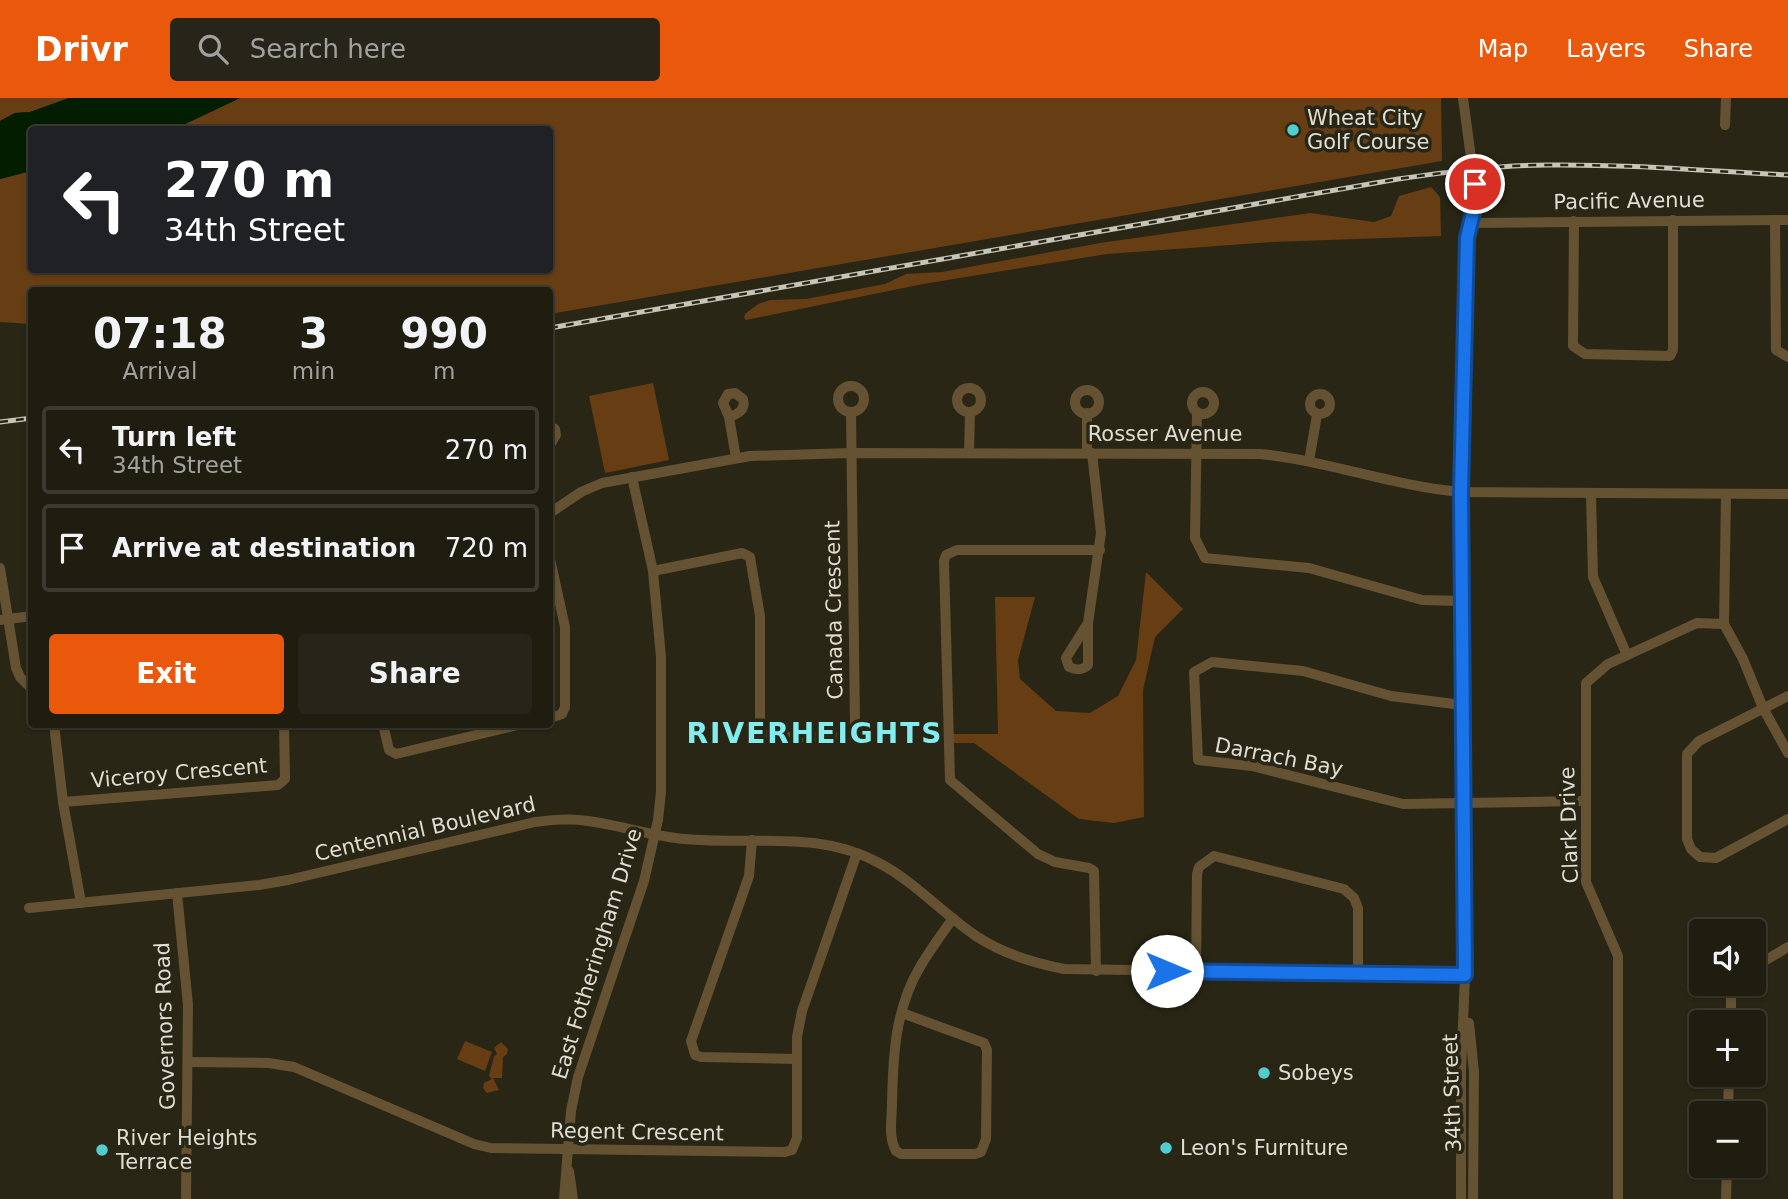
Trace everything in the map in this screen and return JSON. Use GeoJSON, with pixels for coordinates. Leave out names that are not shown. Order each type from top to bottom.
{"type":"FeatureCollection","features":[{"type":"Feature","properties":{"kind":"street","name":"34th Street"},"geometry":{"type":"LineString","coordinates":[[1461,1199],[1465,980],[1461,492],[1467,238],[1475,204],[1473,166],[1463,98]]}},
{"type":"Feature","properties":{"kind":"street"},"geometry":{"type":"LineString","coordinates":[[1725,125],[1726,98]]}},
{"type":"Feature","properties":{"kind":"street"},"geometry":{"type":"LineString","coordinates":[[1574,221],[1573,346],[1585,354],[1670,356],[1673,350],[1673,220]]}},
{"type":"Feature","properties":{"kind":"street"},"geometry":{"type":"LineString","coordinates":[[1775,220],[1776,350],[1788,356]]}},
{"type":"Feature","properties":{"kind":"street","name":"Pacific Avenue"},"geometry":{"type":"LineString","coordinates":[[1470,223],[1788,220]]}},
{"type":"Feature","properties":{"kind":"street"},"geometry":{"type":"LineString","coordinates":[[851,412],[851,453]]}},
{"type":"Feature","properties":{"kind":"street"},"geometry":{"type":"LineString","coordinates":[[1197,412],[1195,538],[1205,558],[1309,568],[1422,600],[1462,601]]}},
{"type":"Feature","properties":{"kind":"street"},"geometry":{"type":"LineString","coordinates":[[969,453],[970,413]]}},
{"type":"Feature","properties":{"kind":"street"},"geometry":{"type":"LineString","coordinates":[[1087,414],[1090,453],[1100,513],[1100,550],[1088,623]]}},
{"type":"Feature","properties":{"kind":"street"},"geometry":{"type":"LineString","coordinates":[[1309,461],[1317,415]]}},
{"type":"Feature","properties":{"kind":"street"},"geometry":{"type":"LineString","coordinates":[[729,417],[736,458]]}},
{"type":"Feature","properties":{"kind":"street","name":"Rosser Avenue"},"geometry":{"type":"LineString","coordinates":[[553,511],[581,492],[601,483],[736,458],[851,453],[1261,454],[1309,461],[1424,489],[1461,492],[1788,494]]}},
{"type":"Feature","properties":{"kind":"street","name":"Canada Crescent"},"geometry":{"type":"LineString","coordinates":[[653,571],[742,553],[750,556],[760,616],[760,727],[764,734],[774,737],[845,737],[852,733],[855,724],[851,453]]}},
{"type":"Feature","properties":{"kind":"street","name":"East Fotheringham Drive"},"geometry":{"type":"LineString","coordinates":[[568,1166],[571,1111],[578,1077],[644,881],[655,835],[661,792],[661,657],[653,571],[632,477]]}},
{"type":"Feature","properties":{"kind":"street"},"geometry":{"type":"LineString","coordinates":[[1591,494],[1593,577],[1628,655]]}},
{"type":"Feature","properties":{"kind":"street"},"geometry":{"type":"LineString","coordinates":[[1726,495],[1724,624],[1743,659],[1763,708],[1788,753]]}},
{"type":"Feature","properties":{"kind":"street"},"geometry":{"type":"LineString","coordinates":[[1096,971],[1094,871],[1055,862],[1038,854],[950,780],[944,561],[946,555],[957,550],[1100,550]]}},
{"type":"Feature","properties":{"kind":"street"},"geometry":{"type":"LineString","coordinates":[[0,568],[5,619],[16,668],[28,685]]}},
{"type":"Feature","properties":{"kind":"street"},"geometry":{"type":"LineString","coordinates":[[553,573],[565,627],[565,706],[562,713],[553,717]]}},
{"type":"Feature","properties":{"kind":"street"},"geometry":{"type":"LineString","coordinates":[[5,619],[28,616]]}},
{"type":"Feature","properties":{"kind":"street","name":"Clark Drive"},"geometry":{"type":"LineString","coordinates":[[1618,1199],[1618,956],[1586,882],[1586,683],[1608,664],[1697,623],[1724,624]]}},
{"type":"Feature","properties":{"kind":"street","name":"Darrach Bay"},"geometry":{"type":"LineString","coordinates":[[1462,705],[1391,696],[1303,671],[1212,662],[1194,672],[1198,760],[1252,766],[1403,804],[1464,803]]}},
{"type":"Feature","properties":{"kind":"street"},"geometry":{"type":"LineString","coordinates":[[1788,696],[1699,741],[1687,754],[1687,839],[1691,849],[1700,858],[1716,858],[1788,819]]}},
{"type":"Feature","properties":{"kind":"street"},"geometry":{"type":"LineString","coordinates":[[54,728],[63,802],[81,903]]}},
{"type":"Feature","properties":{"kind":"street","name":"Viceroy Crescent"},"geometry":{"type":"LineString","coordinates":[[63,802],[278,785],[285,779],[286,770],[284,728]]}},
{"type":"Feature","properties":{"kind":"street"},"geometry":{"type":"LineString","coordinates":[[384,728],[389,750],[396,754],[505,728]]}},
{"type":"Feature","properties":{"kind":"street"},"geometry":{"type":"LineString","coordinates":[[1464,803],[1585,801]]}},
{"type":"Feature","properties":{"kind":"street","name":"Centennial Boulevard"},"geometry":{"type":"LineString","coordinates":[[29,908],[288,880],[547,821],[586,820],[655,835],[699,840],[813,842],[857,853],[901,876],[975,935],[1011,955],[1035,964],[1096,971],[1358,973],[1465,980]]}},
{"type":"Feature","properties":{"kind":"street"},"geometry":{"type":"LineString","coordinates":[[752,840],[749,876],[691,1041],[692,1048],[695,1055],[702,1057],[797,1059]]}},
{"type":"Feature","properties":{"kind":"street","name":"Regent Crescent"},"geometry":{"type":"LineString","coordinates":[[189,1062],[269,1063],[294,1067],[474,1144],[500,1149],[792,1150],[797,1138],[797,1037],[802,1012],[857,853]]}},
{"type":"Feature","properties":{"kind":"street"},"geometry":{"type":"LineString","coordinates":[[1196,971],[1196,874],[1199,867],[1214,856],[1344,889],[1349,893],[1358,908],[1358,973]]}},
{"type":"Feature","properties":{"kind":"street","name":"Governors Road"},"geometry":{"type":"LineString","coordinates":[[177,894],[188,1005],[186,1199]]}},
{"type":"Feature","properties":{"kind":"street"},"geometry":{"type":"LineString","coordinates":[[902,1013],[984,1043],[988,1050],[986,1139],[981,1152],[909,1155],[895,1151],[891,1138],[896,1032],[908,992],[920,967],[953,918]]}},
{"type":"Feature","properties":{"kind":"street"},"geometry":{"type":"LineString","coordinates":[[1766,960],[1788,947]]}},
{"type":"Feature","properties":{"kind":"street","name":"34th Street"},"geometry":{"type":"LineString","coordinates":[[1465,980],[1474,1089],[1473,1199]]}},
{"type":"Feature","properties":{"kind":"street"},"geometry":{"type":"LineString","coordinates":[[1461,1089],[1474,1089]]}},
{"type":"Feature","properties":{"kind":"street"},"geometry":{"type":"LineString","coordinates":[[564,1199],[568,1166]]}},
{"type":"Feature","properties":{"kind":"street"},"geometry":{"type":"LineString","coordinates":[[568,1166],[573,1199]]}},
{"type":"Feature","properties":{"kind":"street"},"geometry":{"type":"LineString","coordinates":[[1726,1199],[1727,1178]]}},
{"type":"Feature","properties":{"kind":"shaded area"},"geometry":{"type":"Polygon","coordinates":[[[0,98],[69,98],[30,112],[15,113],[0,121],[0,98]]]}},
{"type":"Feature","properties":{"kind":"shaded area"},"geometry":{"type":"Polygon","coordinates":[[[69,98],[240,98],[178,126],[28,126],[28,172],[0,179],[0,121],[15,113],[30,112],[69,98]]]}},
{"type":"Feature","properties":{"kind":"shaded area","name":"Wheat City Golf Course"},"geometry":{"type":"Polygon","coordinates":[[[240,98],[1441,98],[1442,161],[553,313],[553,287],[28,287],[28,324],[0,322],[0,179],[28,172],[28,273],[553,273],[553,126],[178,126],[240,98]]]}},
{"type":"Feature","properties":{"kind":"shaded area"},"geometry":{"type":"Polygon","coordinates":[[[1431,187],[1440,197],[1441,236],[1272,242],[1107,254],[923,284],[746,320],[744,318],[745,314],[758,304],[770,300],[806,299],[885,284],[906,274],[942,272],[1100,243],[1310,213],[1374,222],[1391,216],[1399,196],[1431,187]]]}},
{"type":"Feature","properties":{"kind":"shaded area"},"geometry":{"type":"Polygon","coordinates":[[[653,383],[669,460],[605,473],[589,396],[653,383]]]}},
{"type":"Feature","properties":{"kind":"shaded area"},"geometry":{"type":"Polygon","coordinates":[[[1146,572],[1183,609],[1155,637],[1143,690],[1144,817],[1114,823],[1079,819],[974,743],[949,743],[950,734],[998,734],[995,597],[1035,597],[1018,660],[1020,679],[1056,711],[1090,713],[1118,696],[1136,660],[1146,572]]]}},
{"type":"Feature","properties":{"kind":"shaded area"},"geometry":{"type":"Polygon","coordinates":[[[465,1041],[492,1052],[485,1071],[457,1059],[465,1041]]]}},
{"type":"Feature","properties":{"kind":"shaded area"},"geometry":{"type":"Polygon","coordinates":[[[501,1042],[508,1049],[503,1057],[502,1078],[493,1078],[499,1090],[487,1093],[483,1088],[484,1083],[492,1079],[489,1076],[494,1056],[497,1054],[494,1048],[501,1042]]]}},
{"type":"Feature","properties":{"kind":"railway"},"geometry":{"type":"LineString","coordinates":[[553,327],[1453,171],[1528,165],[1577,165],[1788,175]]}},
{"type":"Feature","properties":{"kind":"railway"},"geometry":{"type":"LineString","coordinates":[[0,422],[28,418]]}},
{"type":"Feature","properties":{"kind":"place","name":"Wheat City Golf Course"},"geometry":{"type":"Point","coordinates":[1293,130]}},
{"type":"Feature","properties":{"kind":"place","name":"Sobeys"},"geometry":{"type":"Point","coordinates":[1264,1073]}},
{"type":"Feature","properties":{"kind":"place","name":"Leon's Furniture"},"geometry":{"type":"Point","coordinates":[1166,1148]}},
{"type":"Feature","properties":{"kind":"place","name":"River Heights Terrace"},"geometry":{"type":"Point","coordinates":[102,1150]}},
{"type":"Feature","properties":{"kind":"district","name":"RIVERHEIGHTS"},"geometry":{"type":"Point","coordinates":[815,733]}},
{"type":"Feature","properties":{"kind":"route"},"geometry":{"type":"LineString","coordinates":[[1167,971],[1465,975],[1461,492],[1467,238],[1475,204],[1475,184]]}}]}
